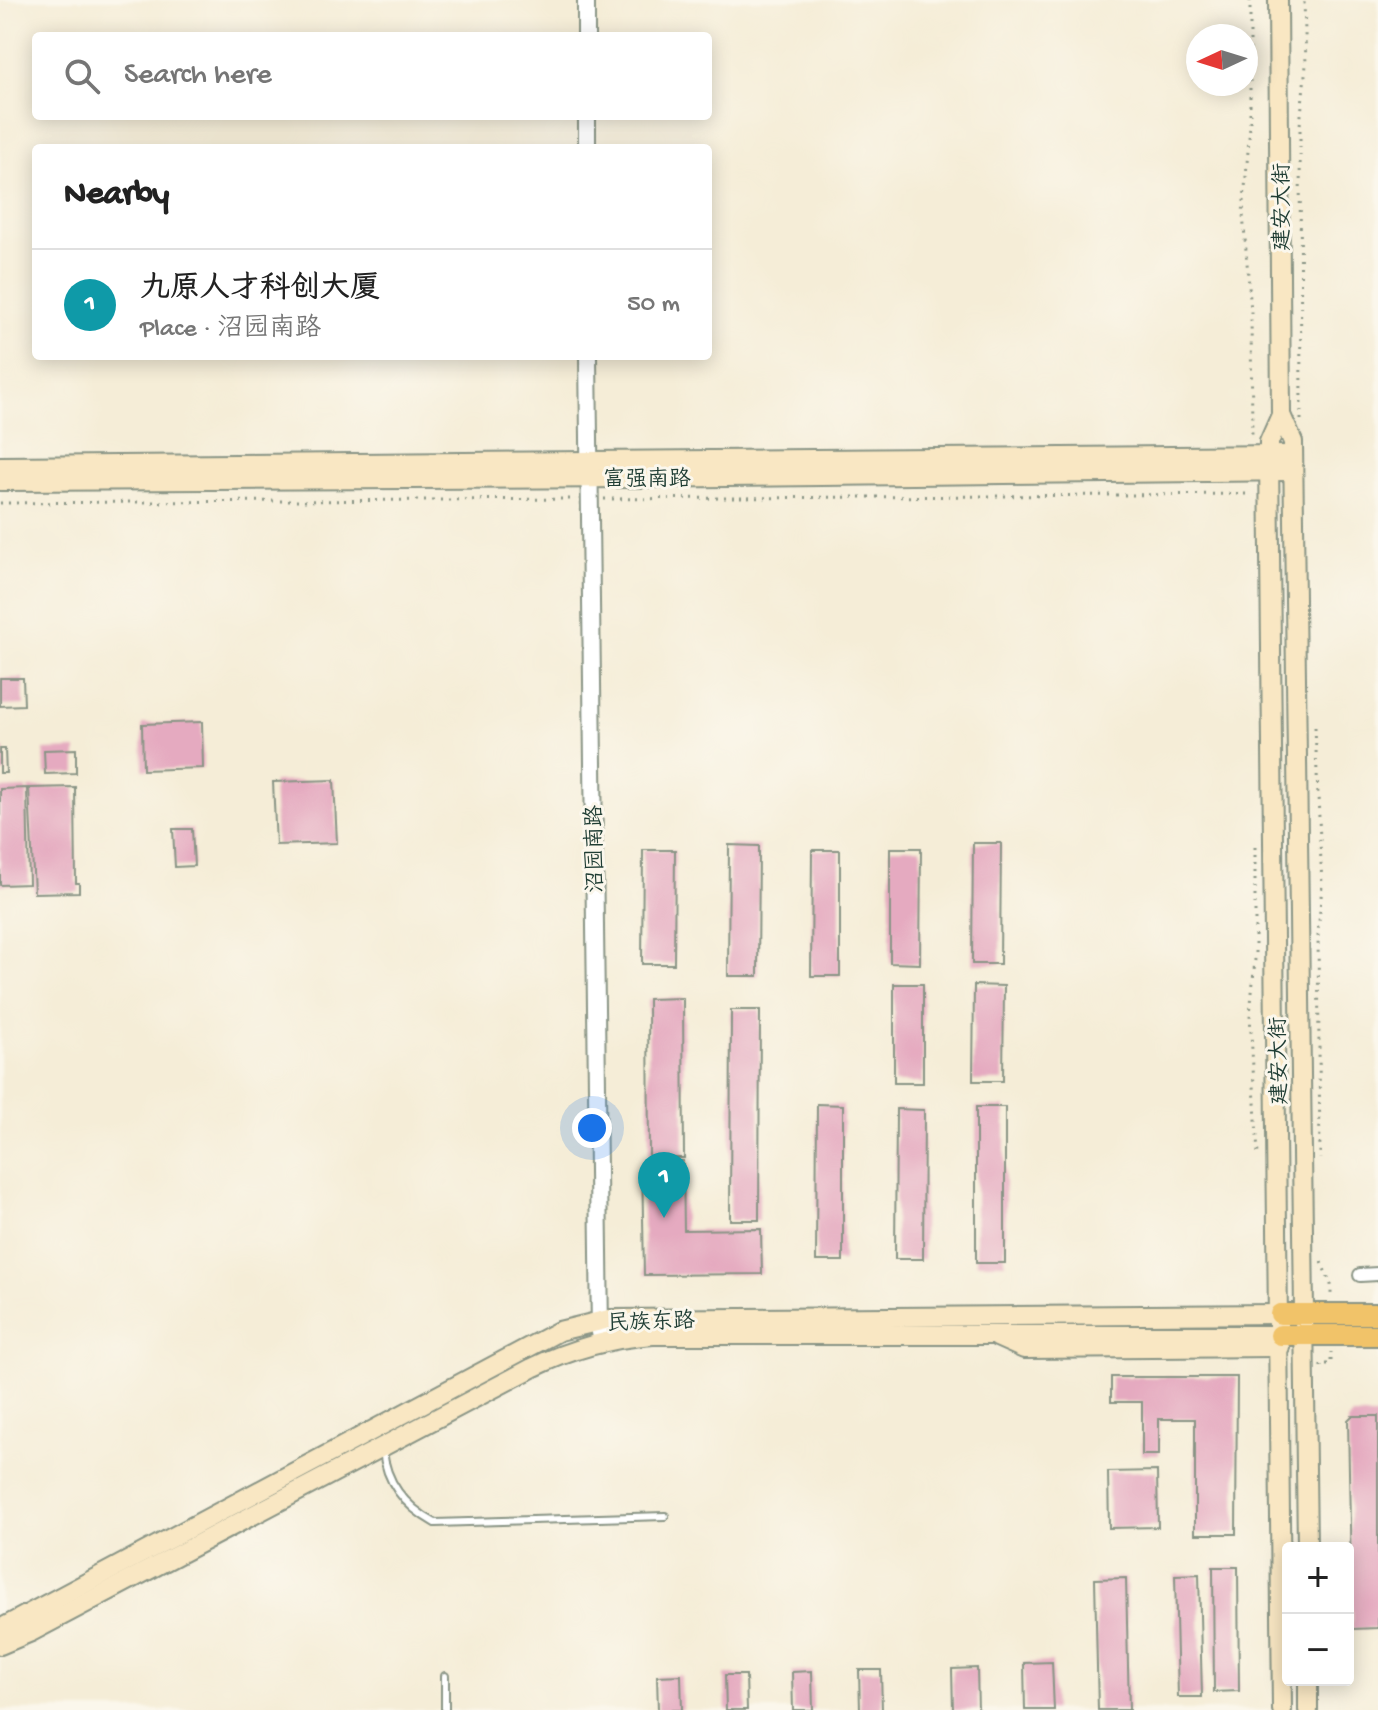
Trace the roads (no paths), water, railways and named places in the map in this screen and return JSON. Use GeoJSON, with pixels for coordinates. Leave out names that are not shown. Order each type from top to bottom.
{"type":"FeatureCollection","features":[{"type":"Feature","properties":{"kind":"main road","name":"建安大街"},"geometry":{"type":"LineString","coordinates":[[1278,0],[1281,415],[1293,442],[1307,1542]]}},
{"type":"Feature","properties":{"kind":"main road","name":"建安大街"},"geometry":{"type":"LineString","coordinates":[[1281,415],[1261,464],[1261,494],[1280,1332],[1282,1710]]}},
{"type":"Feature","properties":{"kind":"main road","name":"富强南路"},"geometry":{"type":"LineString","coordinates":[[0,466],[588,469],[1293,463]]}},
{"type":"Feature","properties":{"kind":"main road","name":"富强南路"},"geometry":{"type":"LineString","coordinates":[[0,481],[588,469]]}},
{"type":"Feature","properties":{"kind":"main road"},"geometry":{"type":"LineString","coordinates":[[1280,1332],[1305,1314],[1378,1314]]}},
{"type":"Feature","properties":{"kind":"main road","name":"民族东路"},"geometry":{"type":"LineString","coordinates":[[0,1629],[559,1331],[609,1319],[1280,1332]]}},
{"type":"Feature","properties":{"kind":"main road"},"geometry":{"type":"LineString","coordinates":[[1280,1332],[1305,1336],[1378,1335]]}},
{"type":"Feature","properties":{"kind":"main road","name":"民族东路"},"geometry":{"type":"LineString","coordinates":[[0,1645],[31,1632],[541,1364],[600,1342],[653,1335],[1280,1332]]}},
{"type":"Feature","properties":{"kind":"main road"},"geometry":{"type":"LineString","coordinates":[[1308,1686],[1308,1710]]}},
{"type":"Feature","properties":{"kind":"street"},"geometry":{"type":"LineString","coordinates":[[586,0],[586,32]]}},
{"type":"Feature","properties":{"kind":"street"},"geometry":{"type":"LineString","coordinates":[[587,120],[587,144]]}},
{"type":"Feature","properties":{"kind":"street","name":"沼园南路"},"geometry":{"type":"LineString","coordinates":[[588,360],[600,1342]]}},
{"type":"Feature","properties":{"kind":"street"},"geometry":{"type":"LineString","coordinates":[[1360,1275],[1378,1274]]}},
{"type":"Feature","properties":{"kind":"lane"},"geometry":{"type":"LineString","coordinates":[[382,1447],[384,1467],[398,1493],[418,1513],[435,1523],[665,1516]]}},
{"type":"Feature","properties":{"kind":"lane"},"geometry":{"type":"LineString","coordinates":[[445,1676],[445,1710]]}},
{"type":"Feature","properties":{"kind":"place","name":"九原人才科创大厦"},"geometry":{"type":"Point","coordinates":[664,1218]}}]}
